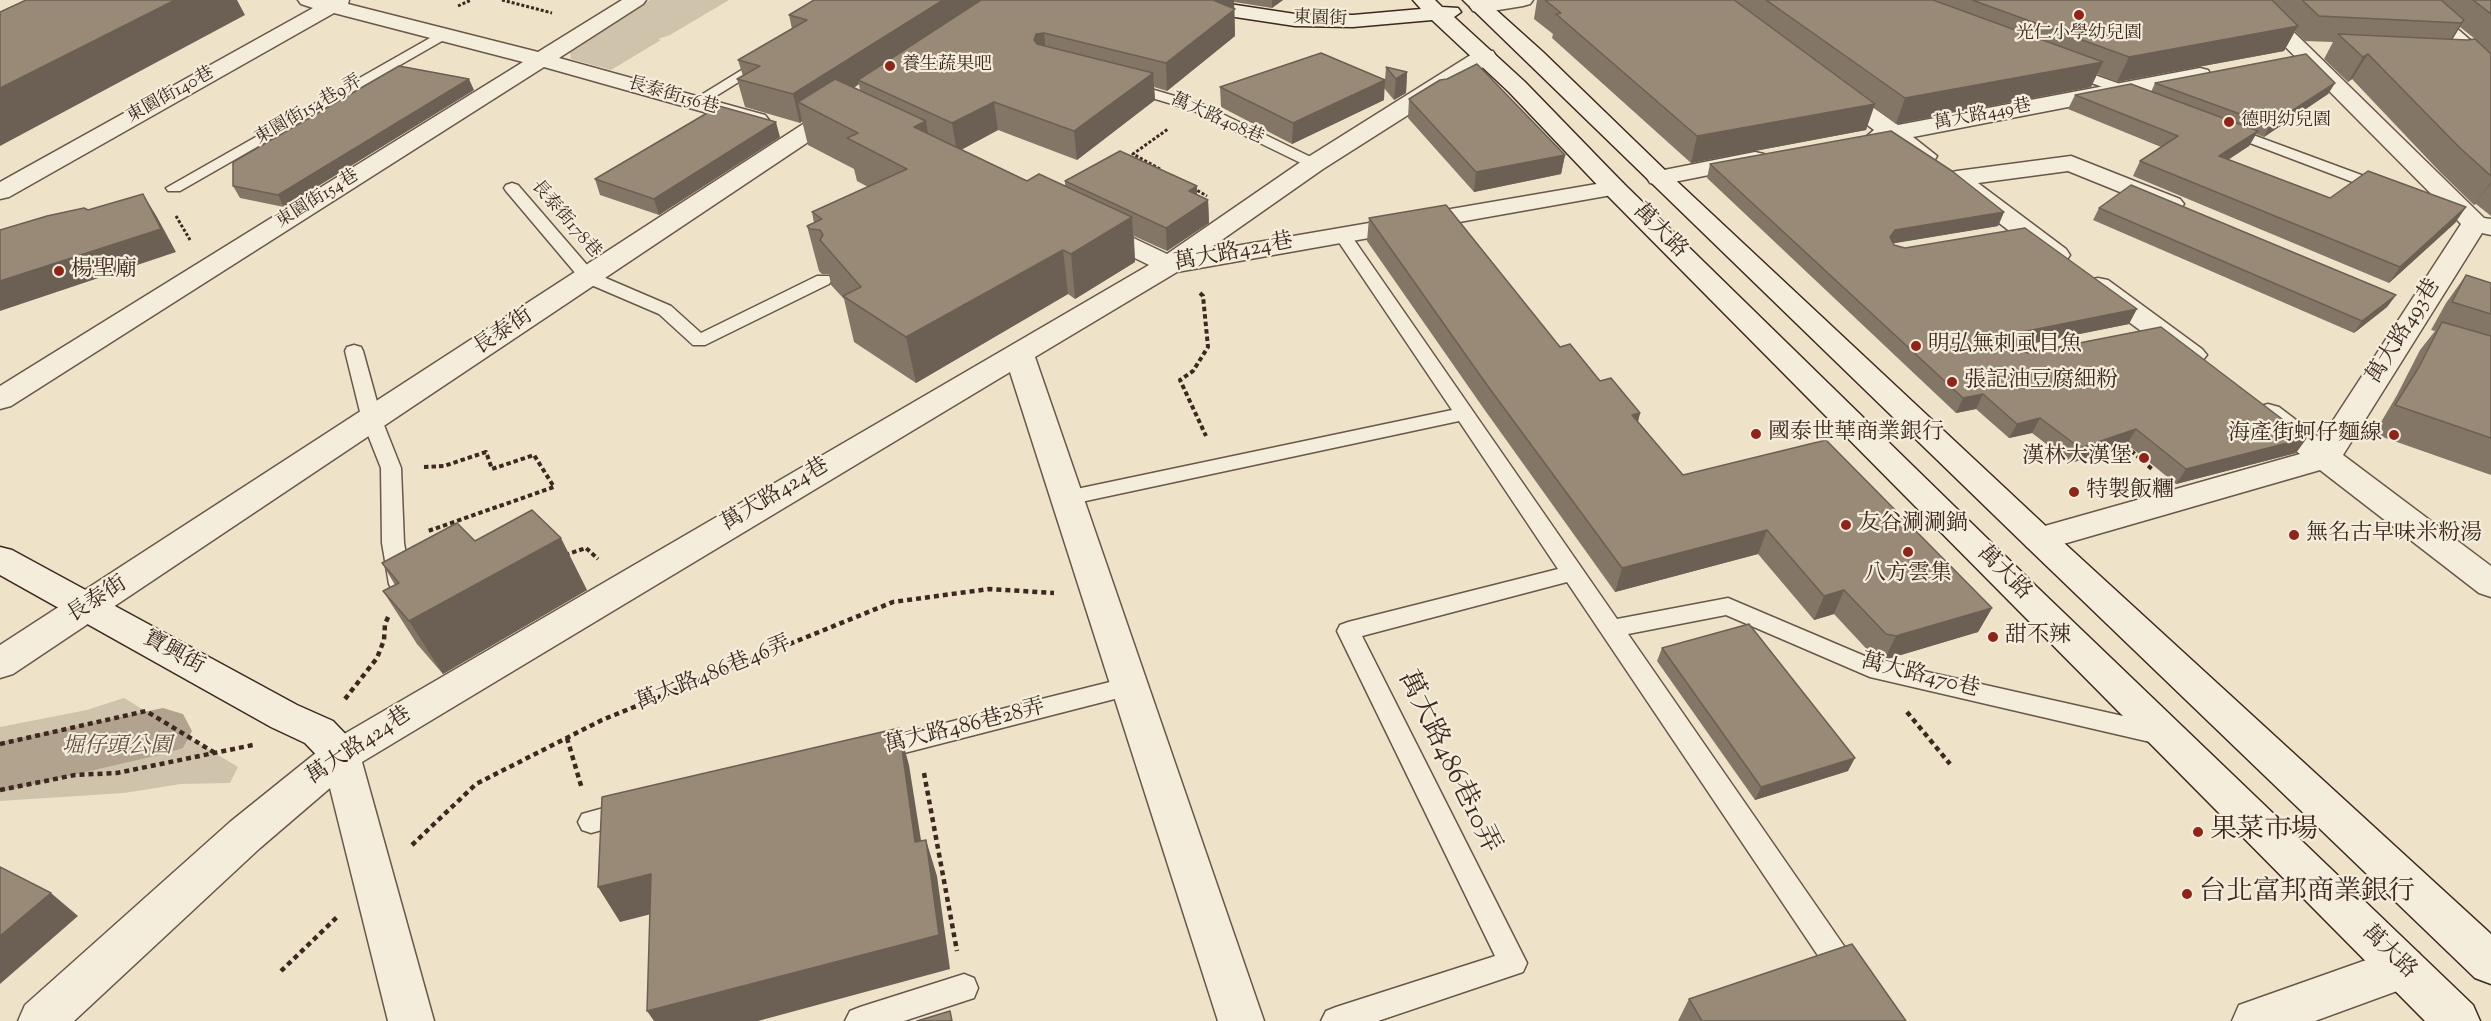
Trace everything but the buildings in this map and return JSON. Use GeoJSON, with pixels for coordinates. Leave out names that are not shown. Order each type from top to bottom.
{"type":"FeatureCollection","features":[{"type":"Feature","properties":{"kind":"street"},"geometry":{"type":"LineString","coordinates":[[308,0],[337,3],[542,60]]}},
{"type":"Feature","properties":{"kind":"street","name":"東園街154巷"},"geometry":{"type":"LineString","coordinates":[[0,399],[636,0]]}},
{"type":"Feature","properties":{"kind":"street","name":"東園街"},"geometry":{"type":"LineString","coordinates":[[1162,0],[1295,20],[1353,21],[1430,7],[1523,0]]}},
{"type":"Feature","properties":{"kind":"street"},"geometry":{"type":"LineString","coordinates":[[2249,0],[2483,225]]}},
{"type":"Feature","properties":{"kind":"street"},"geometry":{"type":"LineString","coordinates":[[2412,0],[2465,45],[2451,57],[2416,55]]}},
{"type":"Feature","properties":{"kind":"street","name":"東園街140巷"},"geometry":{"type":"LineString","coordinates":[[0,192],[337,3]]}},
{"type":"Feature","properties":{"kind":"street","name":"萬大路"},"geometry":{"type":"LineString","coordinates":[[1476,3],[2039,539],[2491,963]]}},
{"type":"Feature","properties":{"kind":"street","name":"萬大路"},"geometry":{"type":"LineString","coordinates":[[1430,7],[1485,56],[1614,188],[2166,736],[2457,1021]]}},
{"type":"Feature","properties":{"kind":"street"},"geometry":{"type":"LineString","coordinates":[[1076,220],[1169,265],[1314,165],[1485,56]]}},
{"type":"Feature","properties":{"kind":"street","name":"長泰街156巷"},"geometry":{"type":"LineString","coordinates":[[542,60],[804,134]]}},
{"type":"Feature","properties":{"kind":"street","name":"萬大路449巷"},"geometry":{"type":"LineString","coordinates":[[1858,140],[2226,70]]}},
{"type":"Feature","properties":{"kind":"street"},"geometry":{"type":"LineString","coordinates":[[1815,77],[1891,134],[1958,178],[2024,231],[2214,372]]}},
{"type":"Feature","properties":{"kind":"street","name":"長泰街"},"geometry":{"type":"LineString","coordinates":[[0,664],[89,608],[804,134],[856,108]]}},
{"type":"Feature","properties":{"kind":"street"},"geometry":{"type":"LineString","coordinates":[[1659,178],[1780,154]]}},
{"type":"Feature","properties":{"kind":"street"},"geometry":{"type":"LineString","coordinates":[[1958,178],[2071,163],[2191,213]]}},
{"type":"Feature","properties":{"kind":"street","name":"萬大路424巷"},"geometry":{"type":"LineString","coordinates":[[40,1021],[245,835],[330,743],[625,586],[1169,265],[1614,188]]}},
{"type":"Feature","properties":{"kind":"street","name":"萬大路493巷"},"geometry":{"type":"LineString","coordinates":[[2325,458],[2413,320],[2483,225]]}},
{"type":"Feature","properties":{"kind":"street"},"geometry":{"type":"LineString","coordinates":[[1990,237],[2024,231]]}},
{"type":"Feature","properties":{"kind":"street"},"geometry":{"type":"LineString","coordinates":[[2123,336],[2158,329]]}},
{"type":"Feature","properties":{"kind":"street"},"geometry":{"type":"LineString","coordinates":[[1019,353],[1240,1021]]}},
{"type":"Feature","properties":{"kind":"street"},"geometry":{"type":"LineString","coordinates":[[2251,400],[2491,584]]}},
{"type":"Feature","properties":{"kind":"street"},"geometry":{"type":"LineString","coordinates":[[2039,539],[2325,458]]}},
{"type":"Feature","properties":{"kind":"street","name":"寶興街"},"geometry":{"type":"LineString","coordinates":[[0,559],[330,743]]}},
{"type":"Feature","properties":{"kind":"street"},"geometry":{"type":"LineString","coordinates":[[330,743],[375,881],[411,1021]]}},
{"type":"Feature","properties":{"kind":"street"},"geometry":{"type":"LineString","coordinates":[[2255,1021],[2403,968]]}},
{"type":"Feature","properties":{"kind":"lane","name":"東園街154巷9弄"},"geometry":{"type":"LineString","coordinates":[[174,188],[444,34]]}},
{"type":"Feature","properties":{"kind":"lane"},"geometry":{"type":"LineString","coordinates":[[694,103],[766,59],[773,51]]}},
{"type":"Feature","properties":{"kind":"lane"},"geometry":{"type":"LineString","coordinates":[[2056,65],[2155,102]]}},
{"type":"Feature","properties":{"kind":"lane","name":"萬大路408巷"},"geometry":{"type":"LineString","coordinates":[[1112,83],[1197,107],[1314,165]]}},
{"type":"Feature","properties":{"kind":"lane"},"geometry":{"type":"LineString","coordinates":[[2210,123],[2398,194]]}},
{"type":"Feature","properties":{"kind":"lane","name":"長泰街178巷"},"geometry":{"type":"LineString","coordinates":[[512,188],[588,277]]}},
{"type":"Feature","properties":{"kind":"lane"},"geometry":{"type":"LineString","coordinates":[[2442,210],[2483,225]]}},
{"type":"Feature","properties":{"kind":"lane"},"geometry":{"type":"LineString","coordinates":[[1341,235],[1879,1021]]}},
{"type":"Feature","properties":{"kind":"lane"},"geometry":{"type":"LineString","coordinates":[[588,277],[665,310],[699,341],[824,280]]}},
{"type":"Feature","properties":{"kind":"lane"},"geometry":{"type":"LineString","coordinates":[[354,351],[372,420],[391,468],[393,543],[400,586]]}},
{"type":"Feature","properties":{"kind":"lane"},"geometry":{"type":"LineString","coordinates":[[1067,498],[1464,414]]}},
{"type":"Feature","properties":{"kind":"lane","name":"萬大路486巷10弄"},"geometry":{"type":"LineString","coordinates":[[1336,1021],[1513,963],[1348,631],[1573,573]]}},
{"type":"Feature","properties":{"kind":"lane","name":"萬大路470巷"},"geometry":{"type":"LineString","coordinates":[[1611,629],[1728,606],[1870,668],[2166,736]]}},
{"type":"Feature","properties":{"kind":"lane","name":"萬大路486巷28弄"},"geometry":{"type":"LineString","coordinates":[[850,757],[1130,686]]}},
{"type":"Feature","properties":{"kind":"lane"},"geometry":{"type":"LineString","coordinates":[[591,822],[648,808]]}},
{"type":"Feature","properties":{"kind":"lane"},"geometry":{"type":"LineString","coordinates":[[860,1021],[964,988]]}},
{"type":"Feature","properties":{"kind":"path"},"geometry":{"type":"LineString","coordinates":[[501,0],[596,25]]}},
{"type":"Feature","properties":{"kind":"path"},"geometry":{"type":"LineString","coordinates":[[1162,171],[1133,154],[1197,107]]}},
{"type":"Feature","properties":{"kind":"path"},"geometry":{"type":"LineString","coordinates":[[1191,187],[1239,215]]}},
{"type":"Feature","properties":{"kind":"path"},"geometry":{"type":"LineString","coordinates":[[174,188],[145,205],[174,212],[193,246],[231,255]]}},
{"type":"Feature","properties":{"kind":"path"},"geometry":{"type":"LineString","coordinates":[[1169,265],[1203,296],[1208,347],[1193,371],[1180,380],[1219,465]]}},
{"type":"Feature","properties":{"kind":"path"},"geometry":{"type":"LineString","coordinates":[[2116,438],[2186,498]]}},
{"type":"Feature","properties":{"kind":"path"},"geometry":{"type":"LineString","coordinates":[[391,468],[444,466],[486,452],[492,469],[534,455],[554,487],[393,543]]}},
{"type":"Feature","properties":{"kind":"path"},"geometry":{"type":"LineString","coordinates":[[554,559],[586,548],[625,586]]}},
{"type":"Feature","properties":{"kind":"path"},"geometry":{"type":"LineString","coordinates":[[0,790],[75,775],[117,773],[215,753],[330,743],[377,658],[384,640],[385,624],[400,586]]}},
{"type":"Feature","properties":{"kind":"path","name":"萬大路486巷46弄"},"geometry":{"type":"LineString","coordinates":[[281,970],[476,784],[602,720],[893,602],[988,589],[1100,596]]}},
{"type":"Feature","properties":{"kind":"path"},"geometry":{"type":"LineString","coordinates":[[1870,668],[1950,764]]}},
{"type":"Feature","properties":{"kind":"path"},"geometry":{"type":"LineString","coordinates":[[0,744],[146,711],[215,753]]}},
{"type":"Feature","properties":{"kind":"path"},"geometry":{"type":"LineString","coordinates":[[918,740],[964,988]]}},
{"type":"Feature","properties":{"kind":"green space"},"geometry":{"type":"Polygon","coordinates":[[[650,0],[729,0],[670,35],[658,39],[661,40],[611,70],[571,59],[570,51],[650,0]]]}},
{"type":"Feature","properties":{"kind":"green space","name":"堀仔頭公園"},"geometry":{"type":"Polygon","coordinates":[[[124,698],[238,767],[230,783],[181,784],[124,793],[0,801],[0,727],[87,710],[124,698]]]}},
{"type":"Feature","properties":{"kind":"waterway"},"geometry":{"type":"LineString","coordinates":[[0,767],[163,731]]}},
{"type":"Feature","properties":{"kind":"place","name":"光仁小學幼兒園"},"geometry":{"type":"Point","coordinates":[2079,15]}},
{"type":"Feature","properties":{"kind":"place","name":"養生蔬果吧"},"geometry":{"type":"Point","coordinates":[890,66]}},
{"type":"Feature","properties":{"kind":"place","name":"德明幼兒園"},"geometry":{"type":"Point","coordinates":[2229,122]}},
{"type":"Feature","properties":{"kind":"place","name":"楊聖廟"},"geometry":{"type":"Point","coordinates":[59,271]}},
{"type":"Feature","properties":{"kind":"place","name":"明弘無刺虱目魚"},"geometry":{"type":"Point","coordinates":[1916,346]}},
{"type":"Feature","properties":{"kind":"place","name":"張記油豆腐細粉"},"geometry":{"type":"Point","coordinates":[1952,382]}},
{"type":"Feature","properties":{"kind":"place","name":"國泰世華商業銀行"},"geometry":{"type":"Point","coordinates":[1756,434]}},
{"type":"Feature","properties":{"kind":"place","name":"海產街蚵仔麵線"},"geometry":{"type":"Point","coordinates":[2394,435]}},
{"type":"Feature","properties":{"kind":"place","name":"漢林大漢堡"},"geometry":{"type":"Point","coordinates":[2144,458]}},
{"type":"Feature","properties":{"kind":"place","name":"特製飯糰"},"geometry":{"type":"Point","coordinates":[2074,492]}},
{"type":"Feature","properties":{"kind":"place","name":"友谷涮涮鍋"},"geometry":{"type":"Point","coordinates":[1846,525]}},
{"type":"Feature","properties":{"kind":"place","name":"無名古早味米粉湯"},"geometry":{"type":"Point","coordinates":[2294,535]}},
{"type":"Feature","properties":{"kind":"place","name":"八方雲集"},"geometry":{"type":"Point","coordinates":[1908,552]}},
{"type":"Feature","properties":{"kind":"place","name":"甜不辣"},"geometry":{"type":"Point","coordinates":[1993,637]}},
{"type":"Feature","properties":{"kind":"place","name":"果菜市場"},"geometry":{"type":"Point","coordinates":[2198,832]}},
{"type":"Feature","properties":{"kind":"place","name":"台北富邦商業銀行"},"geometry":{"type":"Point","coordinates":[2187,894]}}]}
